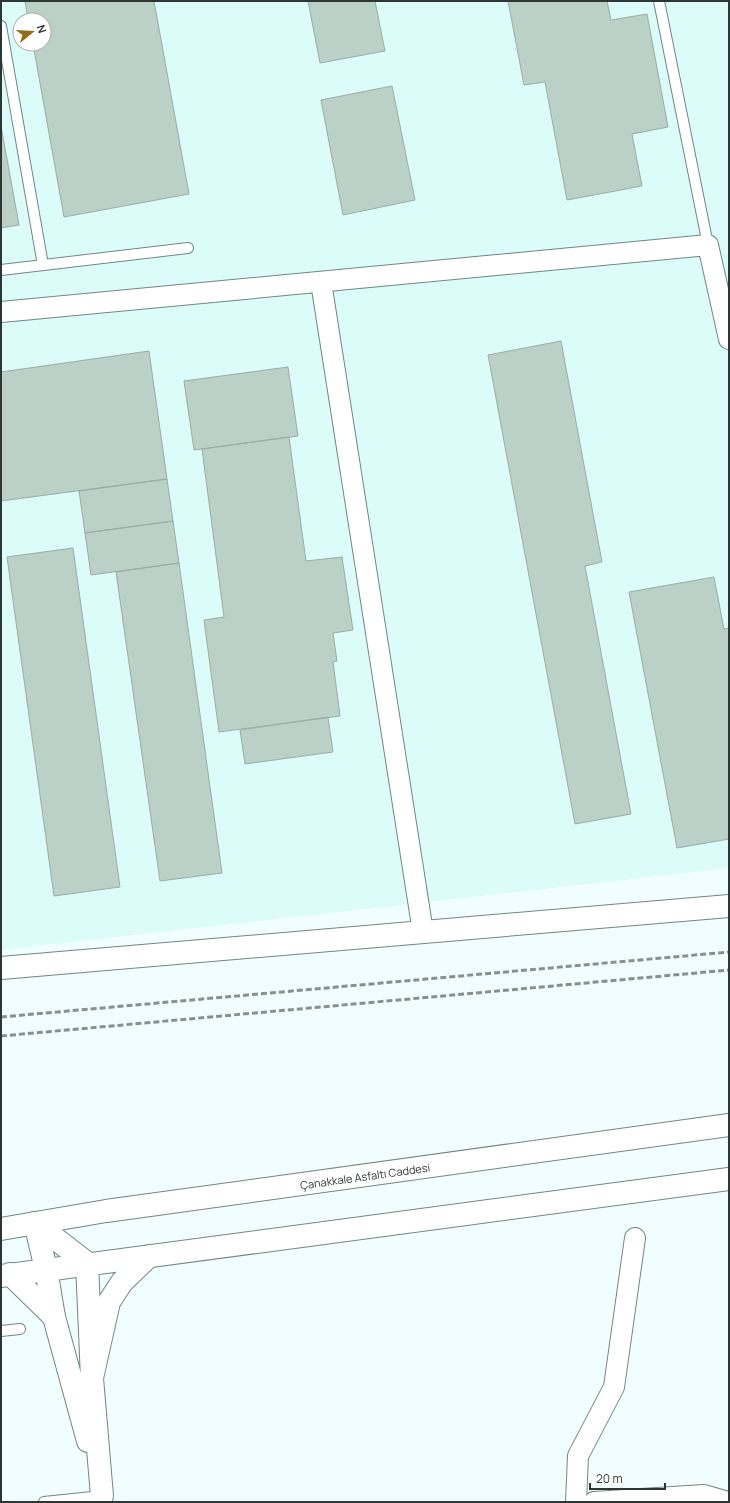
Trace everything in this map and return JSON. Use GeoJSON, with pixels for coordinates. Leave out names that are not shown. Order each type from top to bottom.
{"type":"FeatureCollection","features":[{"type":"Feature","properties":{"kind":"main road"},"geometry":{"type":"LineString","coordinates":[[1,968],[729,906]]}},
{"type":"Feature","properties":{"kind":"main road","name":"Çanakkale Asfaltı Caddesi"},"geometry":{"type":"LineString","coordinates":[[1,1229],[106,1211],[729,1125]]}},
{"type":"Feature","properties":{"kind":"main road"},"geometry":{"type":"LineString","coordinates":[[5,1275],[729,1179]]}},
{"type":"Feature","properties":{"kind":"main road"},"geometry":{"type":"LineString","coordinates":[[35,1223],[87,1263],[92,1378],[103,1499]]}},
{"type":"Feature","properties":{"kind":"main road"},"geometry":{"type":"LineString","coordinates":[[35,1223],[46,1269],[54,1317],[103,1499]]}},
{"type":"Feature","properties":{"kind":"main road"},"geometry":{"type":"LineString","coordinates":[[92,1378],[109,1302],[122,1282],[149,1256]]}},
{"type":"Feature","properties":{"kind":"main road"},"geometry":{"type":"LineString","coordinates":[[5,1275],[54,1317]]}},
{"type":"Feature","properties":{"kind":"street"},"geometry":{"type":"LineString","coordinates":[[1,312],[708,244],[729,339]]}},
{"type":"Feature","properties":{"kind":"street"},"geometry":{"type":"LineString","coordinates":[[321,282],[423,932]]}},
{"type":"Feature","properties":{"kind":"street"},"geometry":{"type":"LineString","coordinates":[[576,1502],[578,1456],[614,1387],[635,1238]]}},
{"type":"Feature","properties":{"kind":"street"},"geometry":{"type":"LineString","coordinates":[[594,1502],[704,1495],[728,1502]]}},
{"type":"Feature","properties":{"kind":"lane"},"geometry":{"type":"LineString","coordinates":[[659,1],[708,244]]}},
{"type":"Feature","properties":{"kind":"lane"},"geometry":{"type":"LineString","coordinates":[[1,26],[43,265]]}},
{"type":"Feature","properties":{"kind":"lane"},"geometry":{"type":"LineString","coordinates":[[1,270],[188,248]]}},
{"type":"Feature","properties":{"kind":"lane"},"geometry":{"type":"LineString","coordinates":[[1,1331],[20,1329]]}},
{"type":"Feature","properties":{"kind":"lane"},"geometry":{"type":"LineString","coordinates":[[44,1502],[103,1499]]}},
{"type":"Feature","properties":{"kind":"shaded area"},"geometry":{"type":"Polygon","coordinates":[[[1,1],[729,1],[729,868],[1,950],[1,1]]]}},
{"type":"Feature","properties":{"kind":"building"},"geometry":{"type":"Polygon","coordinates":[[[25,1],[154,1],[189,194],[64,217],[34,52],[52,52],[52,12],[27,12],[25,1]]]}},
{"type":"Feature","properties":{"kind":"building"},"geometry":{"type":"Polygon","coordinates":[[[308,1],[375,1],[385,51],[320,63],[308,1]]]}},
{"type":"Feature","properties":{"kind":"building"},"geometry":{"type":"Polygon","coordinates":[[[508,1],[607,1],[611,20],[647,14],[668,127],[632,134],[642,186],[567,200],[545,82],[524,85],[508,1]]]}},
{"type":"Feature","properties":{"kind":"building"},"geometry":{"type":"Polygon","coordinates":[[[392,86],[415,200],[343,215],[321,100],[392,86]]]}},
{"type":"Feature","properties":{"kind":"building"},"geometry":{"type":"Polygon","coordinates":[[[1,126],[19,225],[1,228],[1,126]]]}},
{"type":"Feature","properties":{"kind":"building"},"geometry":{"type":"Polygon","coordinates":[[[561,341],[602,562],[585,566],[631,814],[575,824],[488,355],[561,341]]]}},
{"type":"Feature","properties":{"kind":"building"},"geometry":{"type":"Polygon","coordinates":[[[149,351],[167,479],[1,501],[1,372],[149,351]]]}},
{"type":"Feature","properties":{"kind":"building"},"geometry":{"type":"Polygon","coordinates":[[[288,367],[298,436],[194,450],[184,381],[288,367]]]}},
{"type":"Feature","properties":{"kind":"building"},"geometry":{"type":"Polygon","coordinates":[[[289,437],[306,561],[342,557],[353,630],[333,633],[337,661],[333,662],[340,716],[219,732],[204,620],[224,617],[202,449],[289,437]]]}},
{"type":"Feature","properties":{"kind":"building"},"geometry":{"type":"Polygon","coordinates":[[[167,479],[173,521],[85,533],[79,491],[167,479]]]}},
{"type":"Feature","properties":{"kind":"building"},"geometry":{"type":"Polygon","coordinates":[[[173,521],[179,563],[91,575],[85,533],[173,521]]]}},
{"type":"Feature","properties":{"kind":"building"},"geometry":{"type":"Polygon","coordinates":[[[73,548],[120,887],[54,896],[7,557],[73,548]]]}},
{"type":"Feature","properties":{"kind":"building"},"geometry":{"type":"Polygon","coordinates":[[[179,563],[222,873],[160,881],[116,572],[179,563]]]}},
{"type":"Feature","properties":{"kind":"building"},"geometry":{"type":"Polygon","coordinates":[[[714,577],[724,629],[729,628],[729,839],[677,848],[629,592],[714,577]]]}},
{"type":"Feature","properties":{"kind":"building"},"geometry":{"type":"Polygon","coordinates":[[[328,717],[333,752],[245,764],[240,730],[328,717]]]}},
{"type":"Feature","properties":{"kind":"railway"},"geometry":{"type":"LineString","coordinates":[[1,1017],[729,952]]}},
{"type":"Feature","properties":{"kind":"railway"},"geometry":{"type":"LineString","coordinates":[[1,1036],[729,970]]}}]}
